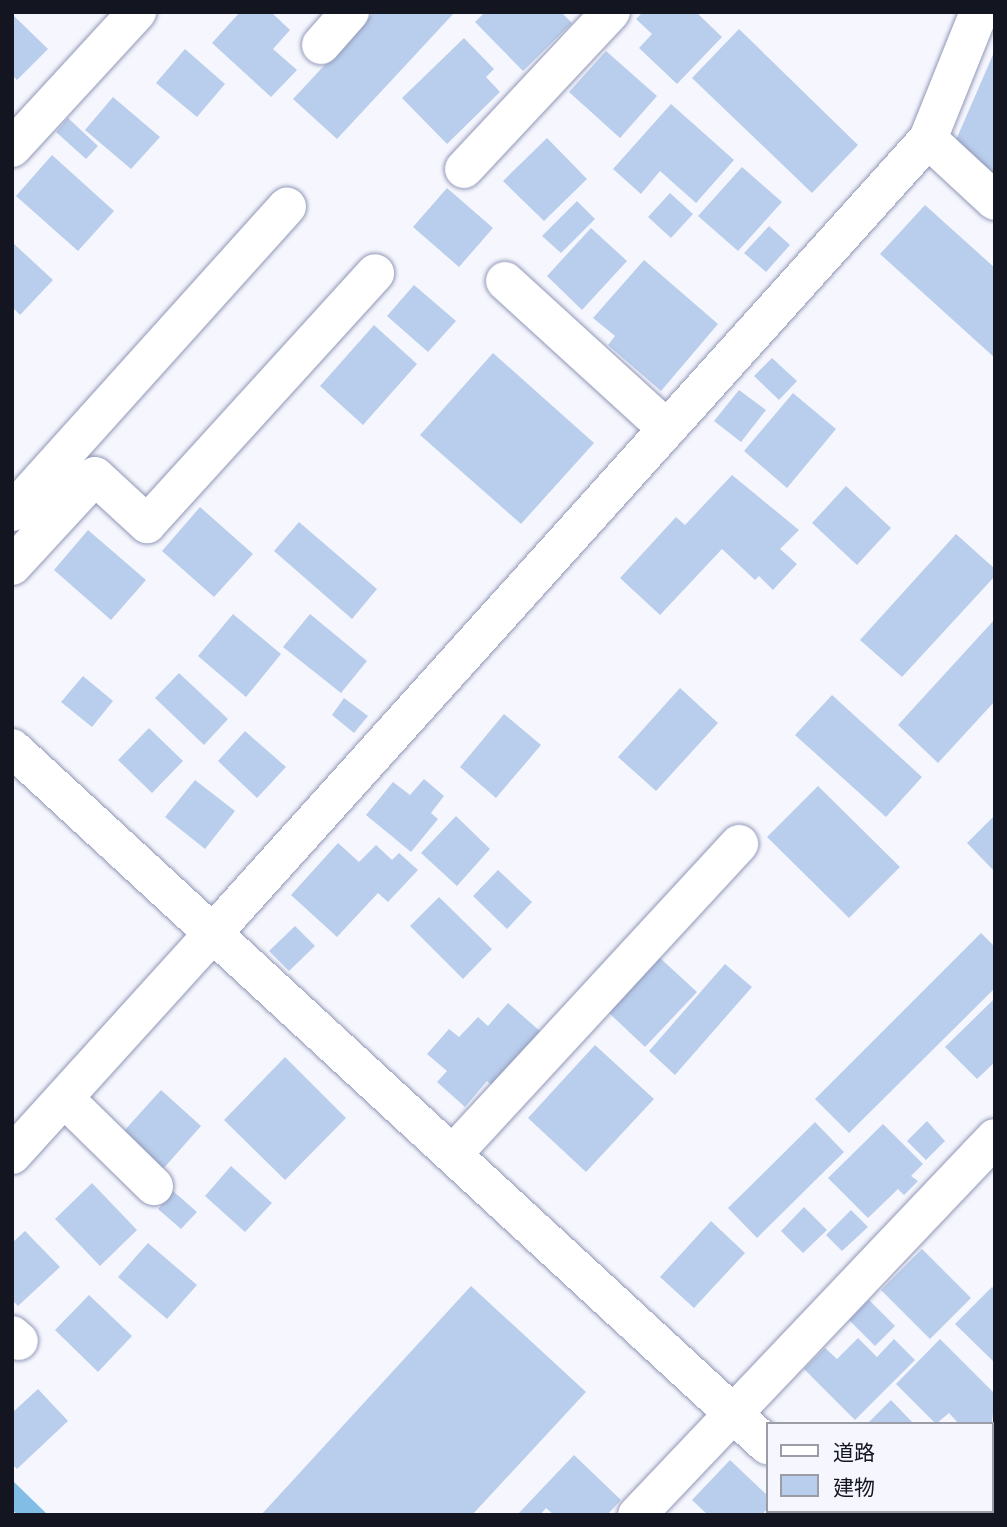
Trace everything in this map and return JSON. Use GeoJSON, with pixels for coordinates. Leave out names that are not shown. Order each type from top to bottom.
{"type":"FeatureCollection","features":[{"type":"Feature","properties":{"kind":"street"},"geometry":{"type":"LineString","coordinates":[[12,148],[137,12]]}},
{"type":"Feature","properties":{"kind":"street"},"geometry":{"type":"LineString","coordinates":[[321,45],[350,12]]}},
{"type":"Feature","properties":{"kind":"street"},"geometry":{"type":"LineString","coordinates":[[464,169],[611,12]]}},
{"type":"Feature","properties":{"kind":"street"},"geometry":{"type":"LineString","coordinates":[[12,1155],[928,139],[979,12]]}},
{"type":"Feature","properties":{"kind":"street"},"geometry":{"type":"LineString","coordinates":[[928,139],[995,201]]}},
{"type":"Feature","properties":{"kind":"street"},"geometry":{"type":"LineString","coordinates":[[12,512],[287,207]]}},
{"type":"Feature","properties":{"kind":"street"},"geometry":{"type":"LineString","coordinates":[[12,566],[95,476],[147,524],[375,273]]}},
{"type":"Feature","properties":{"kind":"street"},"geometry":{"type":"LineString","coordinates":[[505,281],[667,429]]}},
{"type":"Feature","properties":{"kind":"street"},"geometry":{"type":"LineString","coordinates":[[12,748],[766,1444]]}},
{"type":"Feature","properties":{"kind":"street"},"geometry":{"type":"LineString","coordinates":[[453,1154],[739,844]]}},
{"type":"Feature","properties":{"kind":"street"},"geometry":{"type":"LineString","coordinates":[[64,1098],[154,1186]]}},
{"type":"Feature","properties":{"kind":"street"},"geometry":{"type":"LineString","coordinates":[[637,1515],[995,1138]]}},
{"type":"Feature","properties":{"kind":"water"},"geometry":{"type":"Polygon","coordinates":[[[12,1480],[48,1515],[18,1515],[12,1510],[12,1480]]]}},
{"type":"Feature","properties":{"kind":"building"},"geometry":{"type":"Polygon","coordinates":[[[240,12],[271,12],[290,30],[273,49],[297,70],[271,97],[212,43],[240,12]]]}},
{"type":"Feature","properties":{"kind":"building"},"geometry":{"type":"Polygon","coordinates":[[[374,12],[455,12],[337,139],[293,99],[374,12]]]}},
{"type":"Feature","properties":{"kind":"building"},"geometry":{"type":"Polygon","coordinates":[[[485,12],[561,12],[572,23],[523,71],[475,22],[485,12]]]}},
{"type":"Feature","properties":{"kind":"building"},"geometry":{"type":"Polygon","coordinates":[[[643,12],[696,12],[722,37],[677,84],[639,48],[652,34],[636,19],[643,12]]]}},
{"type":"Feature","properties":{"kind":"building"},"geometry":{"type":"Polygon","coordinates":[[[12,14],[48,49],[17,80],[12,75],[12,14]]]}},
{"type":"Feature","properties":{"kind":"building"},"geometry":{"type":"Polygon","coordinates":[[[739,29],[858,145],[812,193],[692,78],[739,29]]]}},
{"type":"Feature","properties":{"kind":"building"},"geometry":{"type":"Polygon","coordinates":[[[464,38],[494,69],[486,77],[500,92],[447,144],[402,98],[464,38]]]}},
{"type":"Feature","properties":{"kind":"building"},"geometry":{"type":"Polygon","coordinates":[[[185,49],[225,84],[197,117],[156,83],[185,49]]]}},
{"type":"Feature","properties":{"kind":"building"},"geometry":{"type":"Polygon","coordinates":[[[995,50],[995,175],[956,140],[995,50]]]}},
{"type":"Feature","properties":{"kind":"building"},"geometry":{"type":"Polygon","coordinates":[[[606,51],[657,96],[620,138],[569,92],[606,51]]]}},
{"type":"Feature","properties":{"kind":"building"},"geometry":{"type":"Polygon","coordinates":[[[113,97],[160,137],[131,169],[85,130],[113,97]]]}},
{"type":"Feature","properties":{"kind":"building"},"geometry":{"type":"Polygon","coordinates":[[[671,104],[734,160],[696,203],[660,171],[641,194],[613,169],[671,104]]]}},
{"type":"Feature","properties":{"kind":"building"},"geometry":{"type":"Polygon","coordinates":[[[68,118],[98,146],[86,159],[56,132],[68,118]]]}},
{"type":"Feature","properties":{"kind":"building"},"geometry":{"type":"Polygon","coordinates":[[[547,138],[587,179],[544,221],[503,181],[547,138]]]}},
{"type":"Feature","properties":{"kind":"building"},"geometry":{"type":"Polygon","coordinates":[[[52,155],[114,211],[78,251],[16,196],[52,155]]]}},
{"type":"Feature","properties":{"kind":"building"},"geometry":{"type":"Polygon","coordinates":[[[742,167],[782,202],[738,251],[698,216],[742,167]]]}},
{"type":"Feature","properties":{"kind":"building"},"geometry":{"type":"Polygon","coordinates":[[[447,188],[493,228],[459,267],[413,227],[447,188]]]}},
{"type":"Feature","properties":{"kind":"building"},"geometry":{"type":"Polygon","coordinates":[[[670,193],[693,214],[671,238],[648,217],[670,193]]]}},
{"type":"Feature","properties":{"kind":"building"},"geometry":{"type":"Polygon","coordinates":[[[577,201],[595,219],[561,253],[542,236],[577,201]]]}},
{"type":"Feature","properties":{"kind":"building"},"geometry":{"type":"Polygon","coordinates":[[[925,205],[995,268],[995,358],[880,254],[925,205]]]}},
{"type":"Feature","properties":{"kind":"building"},"geometry":{"type":"Polygon","coordinates":[[[769,226],[790,245],[766,272],[744,253],[769,226]]]}},
{"type":"Feature","properties":{"kind":"building"},"geometry":{"type":"Polygon","coordinates":[[[591,228],[627,261],[582,310],[547,276],[591,228]]]}},
{"type":"Feature","properties":{"kind":"building"},"geometry":{"type":"Polygon","coordinates":[[[12,242],[53,280],[20,315],[12,307],[12,242]]]}},
{"type":"Feature","properties":{"kind":"building"},"geometry":{"type":"Polygon","coordinates":[[[644,260],[718,324],[661,391],[608,345],[615,336],[593,318],[644,260]]]}},
{"type":"Feature","properties":{"kind":"building"},"geometry":{"type":"Polygon","coordinates":[[[414,285],[456,321],[428,352],[387,316],[414,285]]]}},
{"type":"Feature","properties":{"kind":"building"},"geometry":{"type":"Polygon","coordinates":[[[374,325],[417,364],[363,425],[320,386],[374,325]]]}},
{"type":"Feature","properties":{"kind":"building"},"geometry":{"type":"Polygon","coordinates":[[[493,353],[594,443],[521,524],[420,435],[493,353]]]}},
{"type":"Feature","properties":{"kind":"building"},"geometry":{"type":"Polygon","coordinates":[[[772,358],[797,381],[779,400],[754,376],[772,358]]]}},
{"type":"Feature","properties":{"kind":"building"},"geometry":{"type":"Polygon","coordinates":[[[739,390],[766,410],[741,442],[714,421],[739,390]]]}},
{"type":"Feature","properties":{"kind":"building"},"geometry":{"type":"Polygon","coordinates":[[[793,393],[836,429],[787,488],[744,451],[793,393]]]}},
{"type":"Feature","properties":{"kind":"building"},"geometry":{"type":"Polygon","coordinates":[[[732,475],[799,530],[780,549],[797,564],[773,590],[759,576],[755,580],[722,549],[660,615],[620,578],[676,517],[685,525],[732,475]]]}},
{"type":"Feature","properties":{"kind":"building"},"geometry":{"type":"Polygon","coordinates":[[[846,486],[891,528],[857,565],[812,523],[846,486]]]}},
{"type":"Feature","properties":{"kind":"building"},"geometry":{"type":"Polygon","coordinates":[[[200,507],[253,554],[214,597],[162,551],[200,507]]]}},
{"type":"Feature","properties":{"kind":"building"},"geometry":{"type":"Polygon","coordinates":[[[299,522],[377,589],[352,619],[274,551],[299,522]]]}},
{"type":"Feature","properties":{"kind":"building"},"geometry":{"type":"Polygon","coordinates":[[[88,530],[146,580],[111,620],[54,570],[88,530]]]}},
{"type":"Feature","properties":{"kind":"building"},"geometry":{"type":"Polygon","coordinates":[[[956,534],[995,569],[995,576],[902,677],[860,640],[956,534]]]}},
{"type":"Feature","properties":{"kind":"building"},"geometry":{"type":"Polygon","coordinates":[[[233,614],[281,654],[246,697],[198,656],[233,614]]]}},
{"type":"Feature","properties":{"kind":"building"},"geometry":{"type":"Polygon","coordinates":[[[310,614],[367,661],[341,693],[283,647],[310,614]]]}},
{"type":"Feature","properties":{"kind":"building"},"geometry":{"type":"Polygon","coordinates":[[[995,619],[995,701],[938,763],[898,725],[995,619]]]}},
{"type":"Feature","properties":{"kind":"building"},"geometry":{"type":"Polygon","coordinates":[[[179,673],[228,719],[204,745],[155,698],[179,673]]]}},
{"type":"Feature","properties":{"kind":"building"},"geometry":{"type":"Polygon","coordinates":[[[83,676],[113,701],[92,727],[61,702],[83,676]]]}},
{"type":"Feature","properties":{"kind":"building"},"geometry":{"type":"Polygon","coordinates":[[[680,688],[718,723],[656,791],[618,757],[680,688]]]}},
{"type":"Feature","properties":{"kind":"building"},"geometry":{"type":"Polygon","coordinates":[[[832,695],[922,777],[886,817],[795,735],[832,695]]]}},
{"type":"Feature","properties":{"kind":"building"},"geometry":{"type":"Polygon","coordinates":[[[344,698],[368,716],[354,733],[332,715],[344,698]]]}},
{"type":"Feature","properties":{"kind":"building"},"geometry":{"type":"Polygon","coordinates":[[[504,714],[541,745],[496,798],[460,767],[504,714]]]}},
{"type":"Feature","properties":{"kind":"building"},"geometry":{"type":"Polygon","coordinates":[[[149,728],[183,761],[152,793],[118,760],[149,728]]]}},
{"type":"Feature","properties":{"kind":"building"},"geometry":{"type":"Polygon","coordinates":[[[245,731],[286,767],[257,798],[218,761],[245,731]]]}},
{"type":"Feature","properties":{"kind":"building"},"geometry":{"type":"Polygon","coordinates":[[[424,779],[444,796],[431,813],[438,819],[411,852],[366,815],[393,782],[410,795],[424,779]]]}},
{"type":"Feature","properties":{"kind":"building"},"geometry":{"type":"Polygon","coordinates":[[[195,780],[235,811],[205,849],[165,817],[195,780]]]}},
{"type":"Feature","properties":{"kind":"building"},"geometry":{"type":"Polygon","coordinates":[[[818,786],[900,867],[849,918],[767,837],[818,786]]]}},
{"type":"Feature","properties":{"kind":"building"},"geometry":{"type":"Polygon","coordinates":[[[995,815],[995,872],[967,843],[995,815]]]}},
{"type":"Feature","properties":{"kind":"building"},"geometry":{"type":"Polygon","coordinates":[[[456,816],[490,849],[457,886],[421,853],[456,816]]]}},
{"type":"Feature","properties":{"kind":"building"},"geometry":{"type":"Polygon","coordinates":[[[338,843],[359,862],[376,845],[392,860],[399,853],[418,870],[388,902],[378,893],[337,937],[291,895],[338,843]]]}},
{"type":"Feature","properties":{"kind":"building"},"geometry":{"type":"Polygon","coordinates":[[[498,870],[532,902],[507,929],[473,896],[498,870]]]}},
{"type":"Feature","properties":{"kind":"building"},"geometry":{"type":"Polygon","coordinates":[[[439,897],[492,949],[463,979],[410,926],[439,897]]]}},
{"type":"Feature","properties":{"kind":"building"},"geometry":{"type":"Polygon","coordinates":[[[295,926],[315,946],[289,971],[269,951],[295,926]]]}},
{"type":"Feature","properties":{"kind":"building"},"geometry":{"type":"Polygon","coordinates":[[[981,933],[995,947],[995,988],[849,1133],[815,1099],[981,933]]]}},
{"type":"Feature","properties":{"kind":"building"},"geometry":{"type":"Polygon","coordinates":[[[659,957],[697,992],[645,1047],[608,1012],[659,957]]]}},
{"type":"Feature","properties":{"kind":"building"},"geometry":{"type":"Polygon","coordinates":[[[725,964],[752,987],[675,1075],[649,1051],[725,964]]]}},
{"type":"Feature","properties":{"kind":"building"},"geometry":{"type":"Polygon","coordinates":[[[995,998],[995,1062],[977,1079],[945,1047],[995,998]]]}},
{"type":"Feature","properties":{"kind":"building"},"geometry":{"type":"Polygon","coordinates":[[[508,1003],[541,1032],[493,1086],[487,1081],[465,1107],[437,1082],[447,1071],[427,1054],[449,1029],[459,1037],[478,1017],[488,1026],[508,1003]]]}},
{"type":"Feature","properties":{"kind":"building"},"geometry":{"type":"Polygon","coordinates":[[[595,1045],[654,1099],[586,1172],[528,1118],[595,1045]]]}},
{"type":"Feature","properties":{"kind":"building"},"geometry":{"type":"Polygon","coordinates":[[[285,1057],[346,1118],[285,1180],[224,1120],[285,1057]]]}},
{"type":"Feature","properties":{"kind":"building"},"geometry":{"type":"Polygon","coordinates":[[[161,1090],[201,1126],[163,1169],[123,1132],[161,1090]]]}},
{"type":"Feature","properties":{"kind":"building"},"geometry":{"type":"Polygon","coordinates":[[[927,1121],[945,1141],[926,1160],[907,1141],[927,1121]]]}},
{"type":"Feature","properties":{"kind":"building"},"geometry":{"type":"Polygon","coordinates":[[[815,1122],[844,1152],[757,1238],[728,1208],[815,1122]]]}},
{"type":"Feature","properties":{"kind":"building"},"geometry":{"type":"Polygon","coordinates":[[[883,1124],[923,1164],[911,1176],[918,1181],[904,1195],[898,1189],[868,1218],[828,1178],[883,1124]]]}},
{"type":"Feature","properties":{"kind":"building"},"geometry":{"type":"Polygon","coordinates":[[[231,1166],[272,1203],[245,1232],[205,1196],[231,1166]]]}},
{"type":"Feature","properties":{"kind":"building"},"geometry":{"type":"Polygon","coordinates":[[[92,1183],[137,1230],[100,1266],[55,1219],[92,1183]]]}},
{"type":"Feature","properties":{"kind":"building"},"geometry":{"type":"Polygon","coordinates":[[[173,1191],[197,1212],[181,1229],[158,1209],[173,1191]]]}},
{"type":"Feature","properties":{"kind":"building"},"geometry":{"type":"Polygon","coordinates":[[[804,1207],[827,1230],[803,1253],[781,1231],[804,1207]]]}},
{"type":"Feature","properties":{"kind":"building"},"geometry":{"type":"Polygon","coordinates":[[[851,1210],[868,1227],[842,1251],[826,1235],[851,1210]]]}},
{"type":"Feature","properties":{"kind":"building"},"geometry":{"type":"Polygon","coordinates":[[[711,1221],[745,1253],[694,1308],[660,1277],[711,1221]]]}},
{"type":"Feature","properties":{"kind":"building"},"geometry":{"type":"Polygon","coordinates":[[[25,1231],[60,1267],[18,1306],[12,1300],[12,1243],[25,1231]]]}},
{"type":"Feature","properties":{"kind":"building"},"geometry":{"type":"Polygon","coordinates":[[[148,1243],[197,1285],[167,1319],[118,1277],[148,1243]]]}},
{"type":"Feature","properties":{"kind":"building"},"geometry":{"type":"Polygon","coordinates":[[[922,1249],[971,1298],[930,1339],[881,1290],[922,1249]]]}},
{"type":"Feature","properties":{"kind":"building"},"geometry":{"type":"Polygon","coordinates":[[[471,1286],[586,1392],[472,1515],[261,1515],[471,1286]]]}},
{"type":"Feature","properties":{"kind":"building"},"geometry":{"type":"Polygon","coordinates":[[[992,1287],[995,1290],[995,1363],[955,1324],[992,1287]]]}},
{"type":"Feature","properties":{"kind":"building"},"geometry":{"type":"Polygon","coordinates":[[[89,1295],[132,1336],[98,1372],[55,1330],[89,1295]]]}},
{"type":"Feature","properties":{"kind":"building"},"geometry":{"type":"Polygon","coordinates":[[[869,1300],[895,1326],[875,1346],[849,1320],[869,1300]]]}},
{"type":"Feature","properties":{"kind":"building"},"geometry":{"type":"Polygon","coordinates":[[[858,1338],[877,1357],[894,1339],[915,1360],[855,1420],[804,1369],[825,1348],[837,1359],[858,1338]]]}},
{"type":"Feature","properties":{"kind":"building"},"geometry":{"type":"Polygon","coordinates":[[[940,1339],[995,1394],[992,1422],[957,1422],[949,1413],[938,1422],[934,1422],[896,1384],[940,1339]]]}},
{"type":"Feature","properties":{"kind":"building"},"geometry":{"type":"Polygon","coordinates":[[[38,1389],[68,1421],[17,1469],[12,1464],[12,1413],[38,1389]]]}},
{"type":"Feature","properties":{"kind":"building"},"geometry":{"type":"Polygon","coordinates":[[[891,1400],[912,1422],[869,1422],[891,1400]]]}},
{"type":"Feature","properties":{"kind":"building"},"geometry":{"type":"Polygon","coordinates":[[[574,1455],[621,1500],[607,1515],[554,1515],[546,1508],[540,1515],[517,1515],[574,1455]]]}},
{"type":"Feature","properties":{"kind":"building"},"geometry":{"type":"Polygon","coordinates":[[[730,1460],[766,1494],[766,1510],[762,1515],[708,1515],[692,1500],[730,1460]]]}}]}
